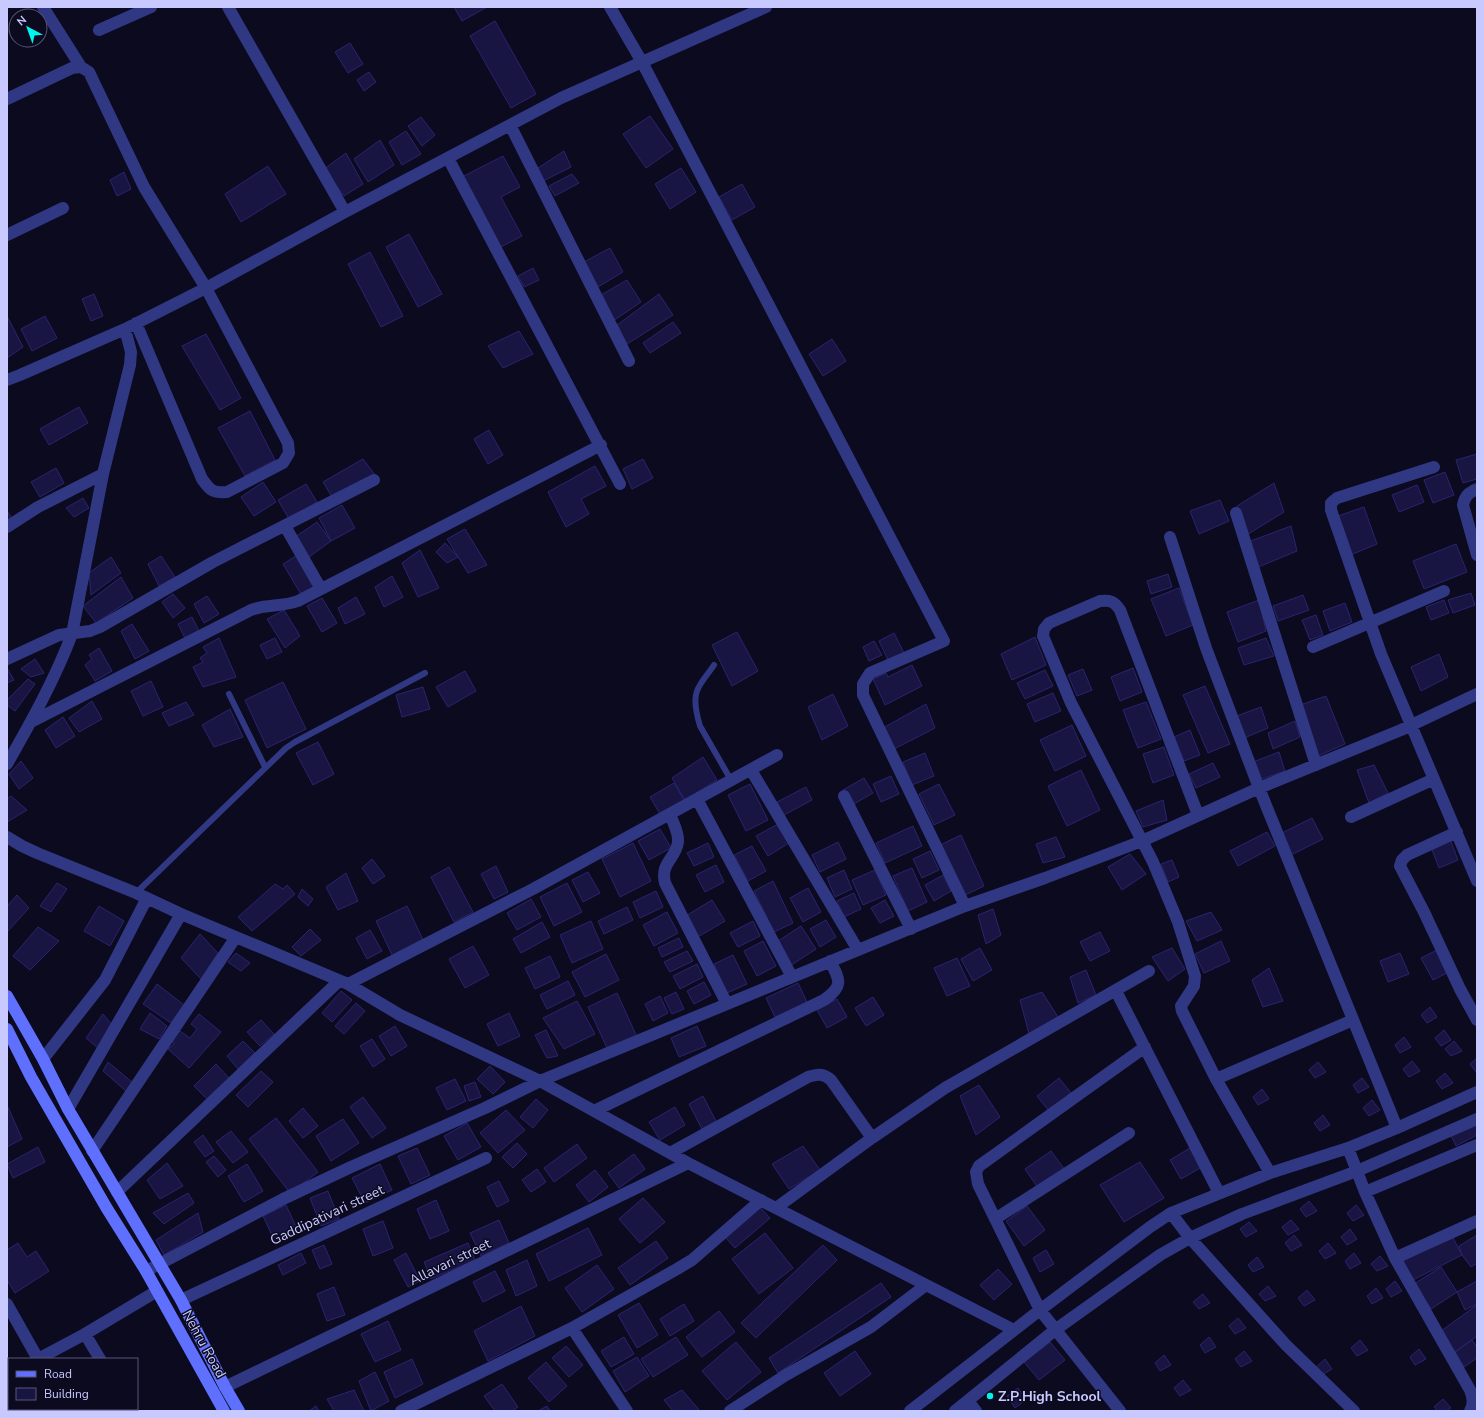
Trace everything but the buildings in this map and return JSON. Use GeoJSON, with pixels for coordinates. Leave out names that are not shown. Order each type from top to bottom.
{"type":"FeatureCollection","features":[{"type":"Feature","properties":{"kind":"main road"},"geometry":{"type":"LineString","coordinates":[[7,996],[43,1059],[68,1109],[180,1300],[239,1411]]}},
{"type":"Feature","properties":{"kind":"main road","name":"Nehru Road"},"geometry":{"type":"LineString","coordinates":[[7,1029],[31,1076],[88,1176],[146,1271],[224,1411]]}},
{"type":"Feature","properties":{"kind":"street"},"geometry":{"type":"LineString","coordinates":[[43,7],[81,67],[89,72],[144,187],[206,288],[288,443],[289,453],[283,463],[226,492],[217,493],[209,488],[202,478],[136,323]]}},
{"type":"Feature","properties":{"kind":"street"},"geometry":{"type":"LineString","coordinates":[[99,30],[132,11],[150,7]]}},
{"type":"Feature","properties":{"kind":"street"},"geometry":{"type":"LineString","coordinates":[[228,7],[345,212]]}},
{"type":"Feature","properties":{"kind":"street"},"geometry":{"type":"LineString","coordinates":[[610,7],[642,62],[944,641],[870,673],[863,684],[863,695],[965,906]]}},
{"type":"Feature","properties":{"kind":"street"},"geometry":{"type":"LineString","coordinates":[[7,380],[125,329],[206,288],[345,212],[561,98],[642,62],[750,10],[766,7]]}},
{"type":"Feature","properties":{"kind":"street"},"geometry":{"type":"LineString","coordinates":[[7,99],[72,68],[81,67]]}},
{"type":"Feature","properties":{"kind":"street"},"geometry":{"type":"LineString","coordinates":[[510,125],[629,361]]}},
{"type":"Feature","properties":{"kind":"street"},"geometry":{"type":"LineString","coordinates":[[448,158],[601,445],[620,484]]}},
{"type":"Feature","properties":{"kind":"street"},"geometry":{"type":"LineString","coordinates":[[7,235],[63,208]]}},
{"type":"Feature","properties":{"kind":"street"},"geometry":{"type":"LineString","coordinates":[[7,764],[31,722],[65,653],[72,634],[103,474],[130,365],[130,342],[125,329]]}},
{"type":"Feature","properties":{"kind":"street"},"geometry":{"type":"LineString","coordinates":[[31,722],[251,610],[259,607],[290,605],[601,445]]}},
{"type":"Feature","properties":{"kind":"street"},"geometry":{"type":"LineString","coordinates":[[1434,467],[1337,498],[1331,503],[1331,510],[1381,654],[1477,881]]}},
{"type":"Feature","properties":{"kind":"street"},"geometry":{"type":"LineString","coordinates":[[7,527],[38,507],[103,474]]}},
{"type":"Feature","properties":{"kind":"street"},"geometry":{"type":"LineString","coordinates":[[7,659],[55,637],[90,631],[100,627],[213,562],[374,480]]}},
{"type":"Feature","properties":{"kind":"street"},"geometry":{"type":"LineString","coordinates":[[1477,489],[1469,492],[1464,498],[1462,506],[1477,555]]}},
{"type":"Feature","properties":{"kind":"street"},"geometry":{"type":"LineString","coordinates":[[1236,513],[1316,765]]}},
{"type":"Feature","properties":{"kind":"street"},"geometry":{"type":"LineString","coordinates":[[285,526],[321,589]]}},
{"type":"Feature","properties":{"kind":"street"},"geometry":{"type":"LineString","coordinates":[[1170,537],[1206,648],[1259,788],[1396,1128]]}},
{"type":"Feature","properties":{"kind":"street"},"geometry":{"type":"LineString","coordinates":[[1313,646],[1444,591]]}},
{"type":"Feature","properties":{"kind":"street"},"geometry":{"type":"LineString","coordinates":[[1198,815],[1120,610],[1115,603],[1108,600],[1100,601],[1049,623],[1044,629],[1044,636],[1066,691],[1153,862],[1178,922],[1195,976],[1194,986],[1181,1006],[1182,1011],[1216,1079],[1270,1173]]}},
{"type":"Feature","properties":{"kind":"street"},"geometry":{"type":"LineString","coordinates":[[146,1271],[283,1199],[358,1164],[486,1108],[540,1081],[965,906],[1046,878],[1142,841],[1259,788],[1411,725],[1477,694]]}},
{"type":"Feature","properties":{"kind":"street"},"geometry":{"type":"LineString","coordinates":[[117,1192],[343,983],[533,889],[777,755]]}},
{"type":"Feature","properties":{"kind":"street"},"geometry":{"type":"LineString","coordinates":[[751,770],[858,950]]}},
{"type":"Feature","properties":{"kind":"street"},"geometry":{"type":"LineString","coordinates":[[1350,817],[1434,778]]}},
{"type":"Feature","properties":{"kind":"street"},"geometry":{"type":"LineString","coordinates":[[844,796],[911,929]]}},
{"type":"Feature","properties":{"kind":"street"},"geometry":{"type":"LineString","coordinates":[[697,799],[792,977]]}},
{"type":"Feature","properties":{"kind":"street"},"geometry":{"type":"LineString","coordinates":[[670,814],[677,832],[678,842],[676,849],[665,867],[663,875],[727,1004]]}},
{"type":"Feature","properties":{"kind":"street"},"geometry":{"type":"LineString","coordinates":[[1457,832],[1407,855],[1402,860],[1400,866],[1424,912],[1460,989],[1477,1020]]}},
{"type":"Feature","properties":{"kind":"street"},"geometry":{"type":"LineString","coordinates":[[7,837],[37,853],[141,895],[343,983],[400,1015],[540,1081],[688,1163],[1014,1330]]}},
{"type":"Feature","properties":{"kind":"street"},"geometry":{"type":"LineString","coordinates":[[43,1059],[105,980],[141,895]]}},
{"type":"Feature","properties":{"kind":"street"},"geometry":{"type":"LineString","coordinates":[[68,1109],[182,914]]}},
{"type":"Feature","properties":{"kind":"street"},"geometry":{"type":"LineString","coordinates":[[92,1151],[236,937]]}},
{"type":"Feature","properties":{"kind":"street"},"geometry":{"type":"LineString","coordinates":[[594,1111],[824,1000],[838,988],[839,982],[830,961]]}},
{"type":"Feature","properties":{"kind":"street"},"geometry":{"type":"LineString","coordinates":[[776,1208],[872,1138],[959,1080],[1149,971]]}},
{"type":"Feature","properties":{"kind":"street"},"geometry":{"type":"LineString","coordinates":[[1116,991],[1219,1193]]}},
{"type":"Feature","properties":{"kind":"street"},"geometry":{"type":"LineString","coordinates":[[1216,1079],[1353,1020]]}},
{"type":"Feature","properties":{"kind":"street"},"geometry":{"type":"LineString","coordinates":[[1120,1411],[1042,1313],[976,1179],[976,1172],[979,1166],[1144,1047]]}},
{"type":"Feature","properties":{"kind":"street"},"geometry":{"type":"LineString","coordinates":[[670,1153],[816,1074],[826,1076],[831,1080],[872,1138]]}},
{"type":"Feature","properties":{"kind":"street"},"geometry":{"type":"LineString","coordinates":[[910,1411],[1014,1330],[1042,1313],[1150,1227],[1174,1217],[1219,1193],[1270,1173],[1349,1151],[1396,1128],[1477,1092]]}},
{"type":"Feature","properties":{"kind":"street"},"geometry":{"type":"LineString","coordinates":[[955,1411],[1054,1328],[1188,1236],[1477,1119]]}},
{"type":"Feature","properties":{"kind":"street"},"geometry":{"type":"LineString","coordinates":[[995,1219],[1129,1133]]}},
{"type":"Feature","properties":{"kind":"street"},"geometry":{"type":"LineString","coordinates":[[1365,1192],[1477,1145]]}},
{"type":"Feature","properties":{"kind":"street"},"geometry":{"type":"LineString","coordinates":[[1349,1151],[1365,1192],[1395,1258],[1470,1390],[1473,1398],[1473,1406],[1470,1411]]}},
{"type":"Feature","properties":{"kind":"street","name":"Gaddipativari street"},"geometry":{"type":"LineString","coordinates":[[180,1300],[486,1158]]}},
{"type":"Feature","properties":{"kind":"street","name":"Allavari street"},"geometry":{"type":"LineString","coordinates":[[225,1387],[688,1163]]}},
{"type":"Feature","properties":{"kind":"street"},"geometry":{"type":"LineString","coordinates":[[401,1411],[572,1328],[692,1260],[761,1200]]}},
{"type":"Feature","properties":{"kind":"street"},"geometry":{"type":"LineString","coordinates":[[1174,1217],[1188,1236],[1286,1345],[1354,1411]]}},
{"type":"Feature","properties":{"kind":"street"},"geometry":{"type":"LineString","coordinates":[[1395,1258],[1477,1221]]}},
{"type":"Feature","properties":{"kind":"street"},"geometry":{"type":"LineString","coordinates":[[730,1411],[786,1375],[866,1330],[926,1285]]}},
{"type":"Feature","properties":{"kind":"street"},"geometry":{"type":"LineString","coordinates":[[40,1358],[85,1334],[157,1291]]}},
{"type":"Feature","properties":{"kind":"street"},"geometry":{"type":"LineString","coordinates":[[7,1304],[37,1358]]}},
{"type":"Feature","properties":{"kind":"street"},"geometry":{"type":"LineString","coordinates":[[572,1328],[627,1411]]}},
{"type":"Feature","properties":{"kind":"street"},"geometry":{"type":"LineString","coordinates":[[85,1334],[99,1358]]}},
{"type":"Feature","properties":{"kind":"street"},"geometry":{"type":"LineString","coordinates":[[968,1401],[976,1411]]}},
{"type":"Feature","properties":{"kind":"lane"},"geometry":{"type":"LineString","coordinates":[[714,665],[696,691],[698,718],[731,780]]}},
{"type":"Feature","properties":{"kind":"lane"},"geometry":{"type":"LineString","coordinates":[[141,895],[278,754],[295,742],[425,673]]}},
{"type":"Feature","properties":{"kind":"lane"},"geometry":{"type":"LineString","coordinates":[[229,694],[265,767]]}},
{"type":"Feature","properties":{"kind":"place","name":"Z.P.High School"},"geometry":{"type":"Point","coordinates":[990,1396]}}]}
